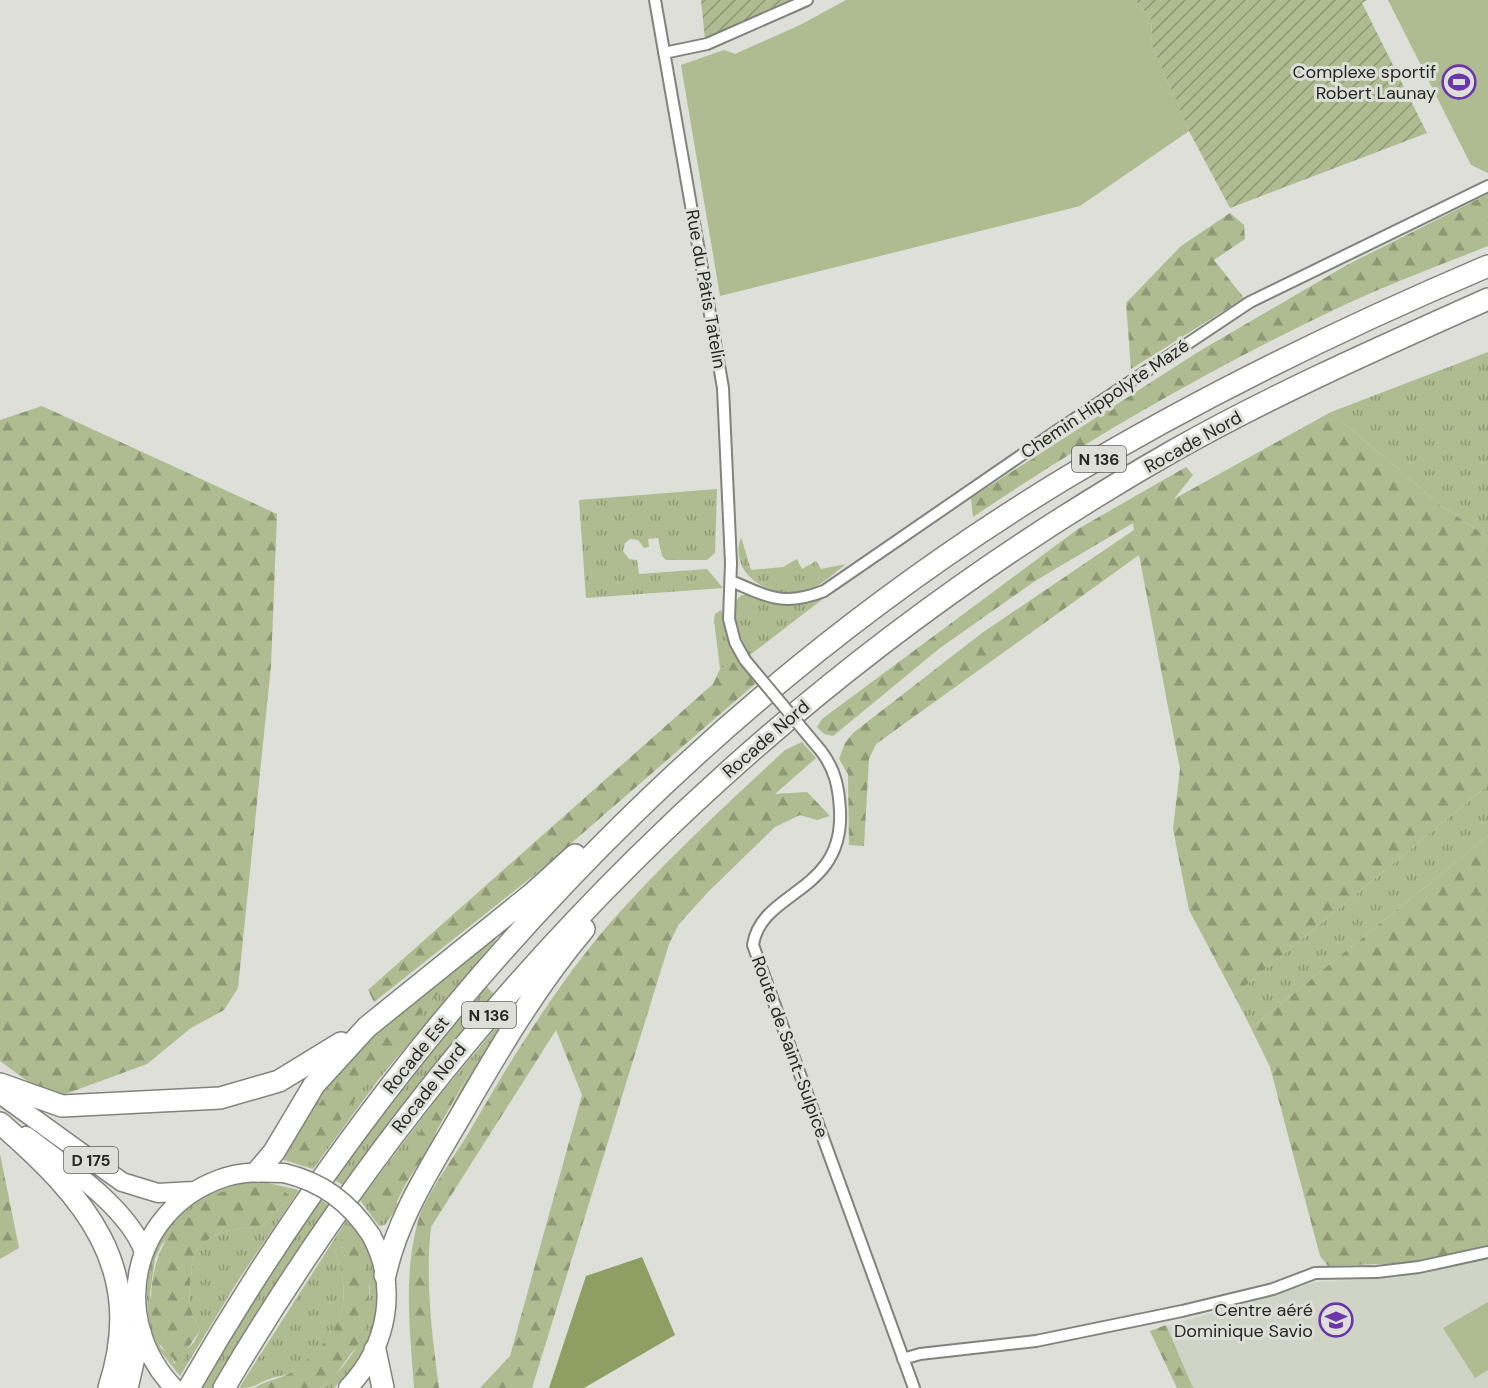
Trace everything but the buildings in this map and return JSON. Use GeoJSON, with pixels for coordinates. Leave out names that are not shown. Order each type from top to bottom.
{"type":"FeatureCollection","features":[{"type":"Feature","properties":{"kind":"highway","name":"Rocade Nord"},"geometry":{"type":"LineString","coordinates":[[746,712],[917,578],[1062,481],[1257,371],[1370,317],[1488,266]]}},
{"type":"Feature","properties":{"kind":"highway","name":"Rocade Nord"},"geometry":{"type":"LineString","coordinates":[[224,1388],[299,1267],[361,1177],[466,1042],[550,946],[631,862],[766,736],[963,584],[1081,506],[1175,450],[1329,371],[1488,299]]}},
{"type":"Feature","properties":{"kind":"highway"},"geometry":{"type":"LineString","coordinates":[[385,1275],[393,1241],[411,1203],[469,1101],[549,972],[635,874],[817,695]]}},
{"type":"Feature","properties":{"kind":"highway"},"geometry":{"type":"LineString","coordinates":[[0,1084],[62,1106],[220,1098],[279,1081],[367,1027],[532,894],[660,780],[746,712]]}},
{"type":"Feature","properties":{"kind":"highway","name":"Rocade Est"},"geometry":{"type":"LineString","coordinates":[[189,1388],[235,1310],[302,1208],[383,1095],[433,1032],[535,917],[601,847],[746,712]]}},
{"type":"Feature","properties":{"kind":"highway"},"geometry":{"type":"LineString","coordinates":[[258,1172],[274,1152],[314,1085],[367,1027]]}},
{"type":"Feature","properties":{"kind":"highway"},"geometry":{"type":"LineString","coordinates":[[0,1123],[70,1190],[102,1237],[113,1267],[119,1306],[117,1354],[109,1388]]}},
{"type":"Feature","properties":{"kind":"highway"},"geometry":{"type":"LineString","coordinates":[[127,1388],[140,1332]]}},
{"type":"Feature","properties":{"kind":"highway"},"geometry":{"type":"LineString","coordinates":[[375,1350],[376,1365],[383,1388]]}},
{"type":"Feature","properties":{"kind":"main road","name":"D 175"},"geometry":{"type":"LineString","coordinates":[[0,1094],[111,1175],[135,1188],[158,1193],[195,1191]]}},
{"type":"Feature","properties":{"kind":"main road","name":"D 175"},"geometry":{"type":"LineString","coordinates":[[0,1117],[76,1175],[111,1206],[140,1241],[144,1252]]}},
{"type":"Feature","properties":{"kind":"main road"},"geometry":{"type":"LineString","coordinates":[[174,1388],[154,1364],[140,1332],[136,1294],[144,1252],[165,1217],[195,1191],[222,1178],[258,1172],[284,1173],[310,1181],[334,1194],[355,1213],[371,1234],[385,1275],[386,1313],[375,1350],[348,1388]]}},
{"type":"Feature","properties":{"kind":"street","name":"Rue du Pâtis Tatelin"},"geometry":{"type":"LineString","coordinates":[[655,0],[723,388],[731,581]]}},
{"type":"Feature","properties":{"kind":"street"},"geometry":{"type":"LineString","coordinates":[[664,53],[707,44],[807,0]]}},
{"type":"Feature","properties":{"kind":"street","name":"Chemin Hippolyte Mazé"},"geometry":{"type":"LineString","coordinates":[[731,581],[764,595],[785,600],[796,600],[824,591],[1055,432],[1250,302],[1488,186]]}},
{"type":"Feature","properties":{"kind":"street","name":"Route de Saint-Sulpice"},"geometry":{"type":"LineString","coordinates":[[731,581],[729,619],[735,642],[746,660],[832,766],[838,787],[841,817],[837,844],[825,868],[759,926],[753,945],[914,1388]]}},
{"type":"Feature","properties":{"kind":"street"},"geometry":{"type":"LineString","coordinates":[[903,1359],[920,1354],[1036,1341],[1182,1311],[1273,1289],[1315,1273],[1388,1270],[1488,1252]]}},
{"type":"Feature","properties":{"kind":"shaded area","name":"Centre aéré Dominique Savio"},"geometry":{"type":"Polygon","coordinates":[[[1488,1256],[1488,1388],[1177,1388],[1150,1331],[1316,1282],[1396,1278],[1488,1256]]]}},
{"type":"Feature","properties":{"kind":"shaded area"},"geometry":{"type":"Polygon","coordinates":[[[642,1257],[675,1335],[584,1388],[549,1388],[586,1276],[642,1257]]]}},
{"type":"Feature","properties":{"kind":"green space"},"geometry":{"type":"Polygon","coordinates":[[[701,0],[798,0],[705,39],[701,0]]]}},
{"type":"Feature","properties":{"kind":"green space"},"geometry":{"type":"Polygon","coordinates":[[[846,0],[1135,0],[1151,18],[1152,45],[1189,131],[1080,206],[720,296],[681,65],[724,50],[735,54],[800,25],[846,0]]]}},
{"type":"Feature","properties":{"kind":"green space"},"geometry":{"type":"Polygon","coordinates":[[[1135,0],[1367,0],[1362,3],[1427,133],[1230,208],[1189,131],[1152,45],[1151,18],[1135,0]]]}},
{"type":"Feature","properties":{"kind":"green space","name":"Complexe sportif Robert Launay"},"geometry":{"type":"Polygon","coordinates":[[[1388,0],[1488,0],[1488,173],[1471,165],[1388,0]]]}},
{"type":"Feature","properties":{"kind":"green space"},"geometry":{"type":"Polygon","coordinates":[[[1488,194],[1488,246],[1370,294],[1255,349],[1111,429],[973,517],[971,498],[1198,352],[1347,265],[1488,194]]]}},
{"type":"Feature","properties":{"kind":"green space"},"geometry":{"type":"Polygon","coordinates":[[[1230,213],[1244,225],[1245,239],[1214,260],[1244,298],[1131,369],[1126,303],[1181,246],[1230,213]]]}},
{"type":"Feature","properties":{"kind":"green space"},"geometry":{"type":"Polygon","coordinates":[[[1488,352],[1488,537],[1440,505],[1331,412],[1488,352]]]}},
{"type":"Feature","properties":{"kind":"green space"},"geometry":{"type":"Polygon","coordinates":[[[42,406],[277,514],[271,666],[238,988],[224,1010],[191,1028],[147,1064],[52,1099],[0,1061],[0,420],[42,406]]]}},
{"type":"Feature","properties":{"kind":"green space"},"geometry":{"type":"Polygon","coordinates":[[[1331,412],[1440,505],[1488,537],[1488,785],[1234,995],[1189,910],[1173,829],[1180,769],[1139,555],[876,744],[869,759],[864,846],[849,845],[848,774],[839,759],[845,743],[853,733],[982,633],[1134,530],[1133,523],[1035,581],[940,648],[833,736],[824,734],[817,727],[822,719],[1078,529],[1186,467],[1193,475],[1174,499],[1331,412]]]}},
{"type":"Feature","properties":{"kind":"green space"},"geometry":{"type":"Polygon","coordinates":[[[717,489],[715,553],[707,560],[666,560],[662,556],[658,538],[648,539],[649,547],[644,548],[638,540],[630,539],[625,543],[623,551],[629,559],[637,560],[639,574],[707,569],[723,588],[586,598],[579,500],[717,489]]]}},
{"type":"Feature","properties":{"kind":"green space"},"geometry":{"type":"Polygon","coordinates":[[[741,537],[751,570],[783,567],[797,559],[802,569],[816,561],[821,569],[846,564],[814,588],[790,593],[777,591],[765,587],[746,573],[739,551],[741,537]]]}},
{"type":"Feature","properties":{"kind":"green space"},"geometry":{"type":"Polygon","coordinates":[[[832,592],[750,655],[736,622],[736,603],[739,597],[752,594],[792,604],[832,592]]]}},
{"type":"Feature","properties":{"kind":"green space"},"geometry":{"type":"Polygon","coordinates":[[[721,610],[738,660],[720,669],[714,620],[715,614],[721,610]]]}},
{"type":"Feature","properties":{"kind":"green space"},"geometry":{"type":"Polygon","coordinates":[[[738,660],[756,683],[538,872],[374,1002],[368,990],[713,684],[720,669],[738,660]]]}},
{"type":"Feature","properties":{"kind":"green space"},"geometry":{"type":"Polygon","coordinates":[[[802,742],[816,758],[775,794],[807,792],[830,816],[817,820],[800,815],[775,827],[709,891],[679,924],[669,944],[532,1388],[480,1388],[510,1356],[582,1095],[556,1030],[431,1227],[429,1287],[439,1388],[414,1388],[409,1304],[410,1262],[418,1221],[433,1190],[534,1025],[590,947],[631,900],[696,834],[785,750],[802,742]]]}},
{"type":"Feature","properties":{"kind":"green space"},"geometry":{"type":"Polygon","coordinates":[[[1488,785],[1488,836],[1251,1028],[1234,995],[1488,785]]]}},
{"type":"Feature","properties":{"kind":"green space"},"geometry":{"type":"Polygon","coordinates":[[[1488,836],[1488,1247],[1406,1263],[1328,1266],[1320,1256],[1270,1067],[1251,1028],[1488,836]]]}},
{"type":"Feature","properties":{"kind":"green space"},"geometry":{"type":"Polygon","coordinates":[[[491,935],[496,940],[378,1080],[313,1169],[284,1160],[283,1155],[323,1088],[347,1056],[491,935]]]}},
{"type":"Feature","properties":{"kind":"green space"},"geometry":{"type":"Polygon","coordinates":[[[469,959],[386,1057],[348,1109],[313,1163],[295,1159],[290,1151],[334,1081],[353,1056],[375,1032],[418,1001],[461,962],[469,959]]]}},
{"type":"Feature","properties":{"kind":"green space"},"geometry":{"type":"Polygon","coordinates":[[[535,981],[403,1199],[385,1225],[379,1226],[360,1200],[439,1096],[535,981]],[[470,1072],[382,1184],[398,1204],[409,1180],[438,1134],[470,1072]]]}},
{"type":"Feature","properties":{"kind":"green space"},"geometry":{"type":"Polygon","coordinates":[[[485,985],[495,995],[417,1088],[344,1186],[333,1179],[485,985]]]}},
{"type":"Feature","properties":{"kind":"green space"},"geometry":{"type":"Polygon","coordinates":[[[467,1070],[470,1072],[390,1215],[387,1219],[378,1219],[364,1197],[375,1184],[382,1183],[467,1070]]]}},
{"type":"Feature","properties":{"kind":"green space"},"geometry":{"type":"Polygon","coordinates":[[[0,1154],[19,1248],[0,1259],[0,1154]]]}},
{"type":"Feature","properties":{"kind":"green space"},"geometry":{"type":"Polygon","coordinates":[[[268,1180],[268,1183],[299,1190],[237,1282],[180,1376],[161,1352],[158,1353],[149,1319],[147,1288],[152,1260],[163,1235],[180,1214],[204,1197],[233,1186],[268,1180]],[[284,1191],[198,1205],[162,1244],[155,1259],[150,1294],[157,1339],[161,1348],[172,1356],[174,1364],[194,1342],[200,1330],[192,1311],[190,1298],[192,1262],[198,1249],[205,1242],[223,1233],[243,1228],[262,1227],[290,1196],[284,1191]]]}},
{"type":"Feature","properties":{"kind":"green space"},"geometry":{"type":"Polygon","coordinates":[[[266,1186],[284,1191],[290,1196],[262,1227],[233,1230],[213,1237],[198,1249],[193,1258],[190,1298],[192,1311],[200,1330],[186,1351],[183,1365],[178,1366],[160,1344],[155,1334],[152,1317],[153,1278],[164,1243],[174,1227],[202,1202],[231,1190],[266,1186]]]}},
{"type":"Feature","properties":{"kind":"green space"},"geometry":{"type":"Polygon","coordinates":[[[319,1199],[330,1206],[214,1388],[199,1388],[241,1318],[319,1199]]]}},
{"type":"Feature","properties":{"kind":"green space"},"geometry":{"type":"Polygon","coordinates":[[[346,1221],[358,1231],[363,1240],[372,1259],[377,1279],[378,1299],[375,1319],[360,1357],[334,1388],[320,1388],[333,1377],[352,1354],[360,1340],[368,1311],[369,1279],[338,1246],[335,1251],[343,1280],[344,1294],[339,1320],[333,1332],[324,1344],[295,1371],[252,1386],[239,1388],[346,1221]]]}},
{"type":"Feature","properties":{"kind":"green space"},"geometry":{"type":"Polygon","coordinates":[[[346,1231],[361,1249],[369,1279],[369,1317],[361,1340],[334,1377],[320,1388],[254,1388],[295,1371],[331,1334],[338,1321],[344,1296],[335,1251],[346,1231]]]}},
{"type":"Feature","properties":{"kind":"green space"},"geometry":{"type":"Polygon","coordinates":[[[1488,1302],[1488,1370],[1475,1378],[1443,1328],[1488,1302]]]}},
{"type":"Feature","properties":{"kind":"green space"},"geometry":{"type":"Polygon","coordinates":[[[1166,1325],[1193,1388],[1177,1388],[1150,1331],[1166,1325]]]}},
{"type":"Feature","properties":{"kind":"place","name":"Complexe sportif Robert Launay"},"geometry":{"type":"Point","coordinates":[1459,82]}},
{"type":"Feature","properties":{"kind":"place","name":"Centre aéré Dominique Savio"},"geometry":{"type":"Point","coordinates":[1336,1320]}}]}
